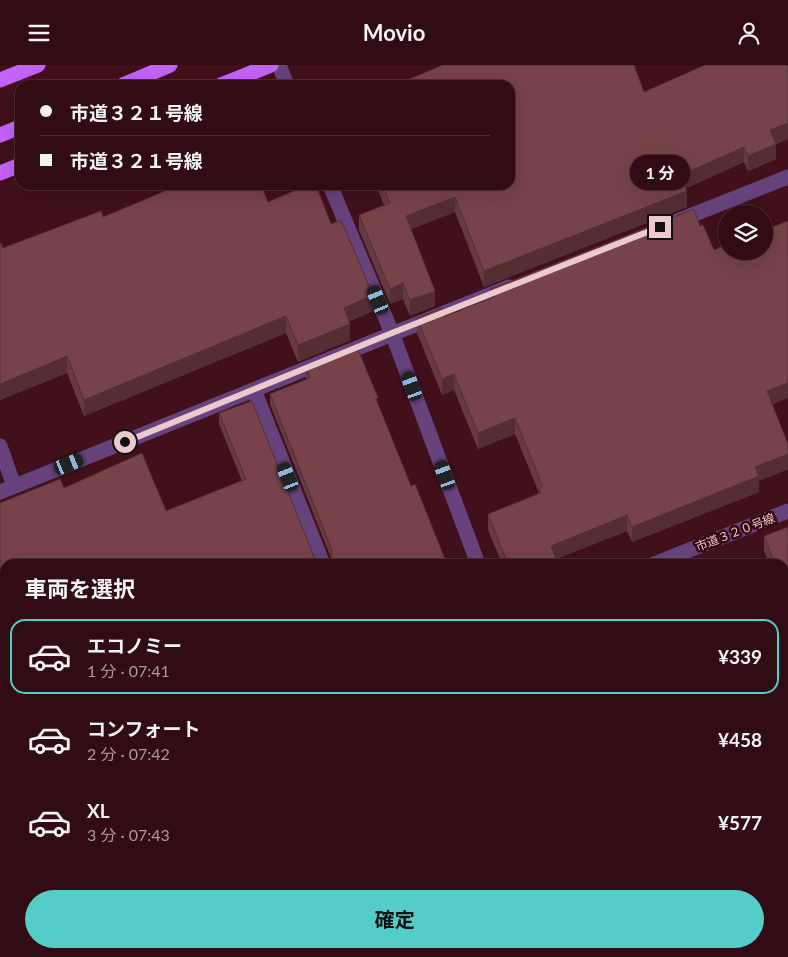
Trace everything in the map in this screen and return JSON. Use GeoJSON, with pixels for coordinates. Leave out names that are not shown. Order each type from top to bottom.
{"type":"FeatureCollection","features":[{"type":"Feature","properties":{"kind":"highway"},"geometry":{"type":"LineString","coordinates":[[0,80],[38,65]]}},
{"type":"Feature","properties":{"kind":"highway"},"geometry":{"type":"LineString","coordinates":[[135,80],[170,65]]}},
{"type":"Feature","properties":{"kind":"highway"},"geometry":{"type":"LineString","coordinates":[[234,80],[271,65]]}},
{"type":"Feature","properties":{"kind":"highway"},"geometry":{"type":"LineString","coordinates":[[0,135],[15,129]]}},
{"type":"Feature","properties":{"kind":"highway"},"geometry":{"type":"LineString","coordinates":[[0,173],[15,167]]}},
{"type":"Feature","properties":{"kind":"street"},"geometry":{"type":"LineString","coordinates":[[279,65],[285,80]]}},
{"type":"Feature","properties":{"kind":"street"},"geometry":{"type":"LineString","coordinates":[[662,227],[788,177]]}},
{"type":"Feature","properties":{"kind":"street"},"geometry":{"type":"LineString","coordinates":[[332,190],[392,333],[476,559]]}},
{"type":"Feature","properties":{"kind":"street"},"geometry":{"type":"LineString","coordinates":[[0,446],[7,489],[518,283]]}},
{"type":"Feature","properties":{"kind":"street"},"geometry":{"type":"LineString","coordinates":[[254,390],[321,559]]}},
{"type":"Feature","properties":{"kind":"street","name":"市道３２０号線"},"geometry":{"type":"LineString","coordinates":[[667,559],[788,511]]}},
{"type":"Feature","properties":{"kind":"building"},"geometry":{"type":"Polygon","coordinates":[[[443,65],[634,65],[644,92],[705,65],[788,65],[788,123],[770,130],[776,144],[748,156],[744,147],[681,175],[687,191],[484,271],[455,197],[406,216],[435,291],[410,300],[403,283],[390,289],[359,215],[390,203],[384,190],[515,190],[515,80],[407,80],[443,65]]]}},
{"type":"Feature","properties":{"kind":"building"},"geometry":{"type":"Polygon","coordinates":[[[168,190],[263,190],[268,202],[296,190],[318,190],[331,224],[341,220],[373,295],[344,308],[350,324],[298,345],[286,316],[84,400],[67,356],[0,384],[0,244],[3,248],[101,211],[103,217],[168,190]]]}},
{"type":"Feature","properties":{"kind":"building"},"geometry":{"type":"Polygon","coordinates":[[[694,209],[700,226],[703,225],[714,250],[718,248],[718,260],[773,260],[773,227],[788,221],[788,383],[767,391],[788,444],[788,454],[755,467],[759,476],[632,527],[627,515],[551,546],[556,559],[506,559],[488,514],[541,493],[539,489],[543,487],[515,418],[478,433],[454,374],[442,379],[417,318],[442,308],[445,316],[494,297],[491,289],[694,209]]]}},
{"type":"Feature","properties":{"kind":"building"},"geometry":{"type":"Polygon","coordinates":[[[357,347],[411,486],[415,484],[445,559],[331,559],[332,550],[270,394],[310,378],[306,368],[357,347]]]}},
{"type":"Feature","properties":{"kind":"building"},"geometry":{"type":"Polygon","coordinates":[[[252,401],[316,559],[0,559],[0,503],[60,479],[64,488],[142,453],[166,511],[246,479],[219,413],[252,401]]]}},
{"type":"Feature","properties":{"kind":"building"},"geometry":{"type":"Polygon","coordinates":[[[788,527],[788,559],[773,559],[764,536],[788,527]]]}},
{"type":"Feature","properties":{"kind":"route"},"geometry":{"type":"LineString","coordinates":[[125,442],[392,333],[660,227]]}}]}
